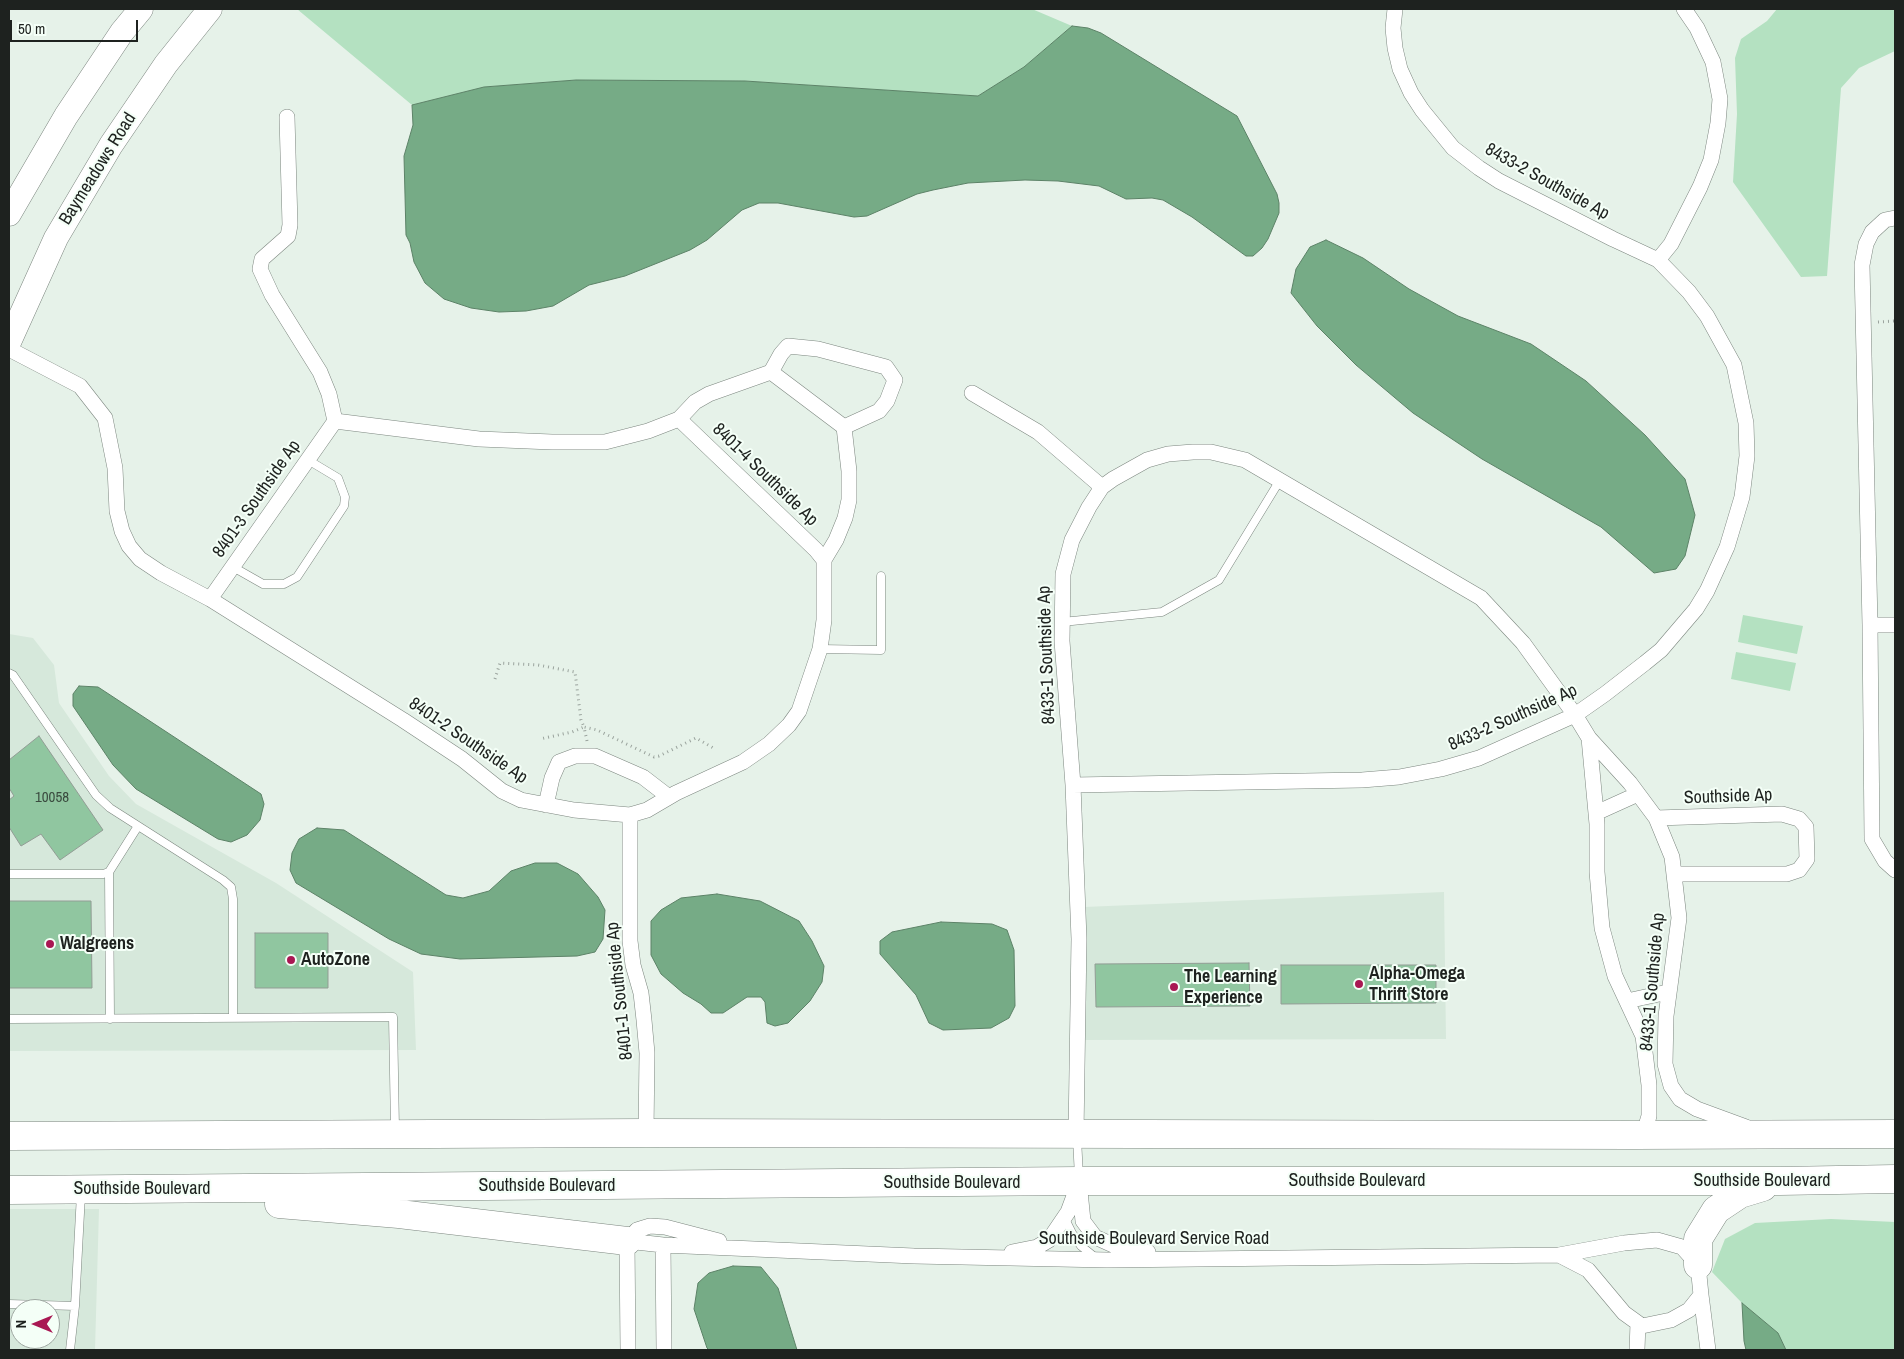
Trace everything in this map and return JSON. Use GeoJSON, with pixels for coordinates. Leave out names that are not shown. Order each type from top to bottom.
{"type":"FeatureCollection","features":[{"type":"Feature","properties":{"kind":"highway"},"geometry":{"type":"LineString","coordinates":[[9,1136],[646,1133],[1895,1134]]}},
{"type":"Feature","properties":{"kind":"highway","name":"Southside Boulevard"},"geometry":{"type":"LineString","coordinates":[[9,1190],[1079,1182],[1780,1182],[1895,1179]]}},
{"type":"Feature","properties":{"kind":"highway"},"geometry":{"type":"LineString","coordinates":[[1698,1265],[1698,1239],[1716,1210],[1740,1194],[1780,1182]]}},
{"type":"Feature","properties":{"kind":"highway"},"geometry":{"type":"LineString","coordinates":[[120,1189],[399,1214],[627,1241]]}},
{"type":"Feature","properties":{"kind":"main road"},"geometry":{"type":"LineString","coordinates":[[9,214],[66,116],[122,32],[141,9]]}},
{"type":"Feature","properties":{"kind":"main road","name":"Baymeadows Road"},"geometry":{"type":"LineString","coordinates":[[9,342],[56,238],[111,145],[166,64],[210,9]]}},
{"type":"Feature","properties":{"kind":"street","name":"8433-2 Southside Ap"},"geometry":{"type":"LineString","coordinates":[[1074,785],[1362,780],[1399,777],[1441,769],[1479,758],[1575,714],[1606,694],[1645,664],[1696,609],[1707,591],[1728,547],[1742,497],[1747,456],[1746,423],[1734,365],[1707,316],[1690,292],[1658,260],[1498,181],[1452,148],[1422,110],[1411,93],[1400,69],[1395,48],[1395,9]]}},
{"type":"Feature","properties":{"kind":"street"},"geometry":{"type":"LineString","coordinates":[[1658,260],[1671,244],[1700,187],[1711,160],[1718,123],[1720,100],[1713,62],[1697,28],[1684,9]]}},
{"type":"Feature","properties":{"kind":"street"},"geometry":{"type":"LineString","coordinates":[[287,117],[290,225],[288,236],[262,259],[260,270],[272,295],[320,372],[329,394],[335,421],[479,438],[552,442],[605,442],[639,434],[679,419],[695,402],[709,394],[771,372],[788,346],[818,349],[886,367],[895,380],[886,401],[879,411],[844,428]]}},
{"type":"Feature","properties":{"kind":"street"},"geometry":{"type":"LineString","coordinates":[[1895,218],[1885,220],[1872,232],[1866,244],[1862,265],[1870,625],[1872,839],[1885,861],[1895,870]]}},
{"type":"Feature","properties":{"kind":"street","name":"8401-2 Southside Ap"},"geometry":{"type":"LineString","coordinates":[[9,350],[80,386],[105,418],[115,468],[117,512],[122,531],[129,546],[140,559],[161,573],[210,599],[403,720],[462,759],[502,791],[521,800],[574,810],[630,815],[646,810],[743,762],[769,744],[789,725],[799,711],[820,650],[824,620],[824,560]]}},
{"type":"Feature","properties":{"kind":"street"},"geometry":{"type":"LineString","coordinates":[[771,372],[844,428],[849,471],[848,500],[845,518],[836,540],[824,560]]}},
{"type":"Feature","properties":{"kind":"street"},"geometry":{"type":"LineString","coordinates":[[972,394],[1038,432],[1102,487]]}},
{"type":"Feature","properties":{"kind":"street","name":"8401-4 Southside Ap"},"geometry":{"type":"LineString","coordinates":[[679,419],[816,550],[824,560]]}},
{"type":"Feature","properties":{"kind":"street","name":"8401-3 Southside Ap"},"geometry":{"type":"LineString","coordinates":[[210,599],[335,421]]}},
{"type":"Feature","properties":{"kind":"street","name":"8433-1 Southside Ap"},"geometry":{"type":"LineString","coordinates":[[1076,1134],[1079,939],[1074,785],[1062,622],[1063,574],[1076,532],[1089,506],[1102,487],[1147,460],[1168,454],[1211,452],[1245,460],[1481,598],[1523,643],[1575,714],[1589,738],[1638,794],[1656,818],[1672,857],[1679,918],[1666,1016],[1665,1064],[1671,1086],[1680,1099],[1696,1110],[1767,1135]]}},
{"type":"Feature","properties":{"kind":"street"},"geometry":{"type":"LineString","coordinates":[[1870,625],[1895,625]]}},
{"type":"Feature","properties":{"kind":"street","name":"8433-1 Southside Ap"},"geometry":{"type":"LineString","coordinates":[[1589,738],[1596,813],[1597,872],[1602,928],[1615,976],[1644,1036],[1650,1116],[1646,1126],[1634,1135]]}},
{"type":"Feature","properties":{"kind":"street"},"geometry":{"type":"LineString","coordinates":[[546,805],[552,778],[559,762],[575,756],[595,756],[643,777],[669,797]]}},
{"type":"Feature","properties":{"kind":"street"},"geometry":{"type":"LineString","coordinates":[[1596,813],[1638,794]]}},
{"type":"Feature","properties":{"kind":"street","name":"Southside Ap"},"geometry":{"type":"LineString","coordinates":[[1656,818],[1782,814],[1799,820],[1806,827],[1807,859],[1799,870],[1787,874],[1674,874]]}},
{"type":"Feature","properties":{"kind":"street","name":"8401-1 Southside Ap"},"geometry":{"type":"LineString","coordinates":[[630,815],[630,941],[633,965],[641,993],[647,1053],[646,1133]]}},
{"type":"Feature","properties":{"kind":"street"},"geometry":{"type":"LineString","coordinates":[[1627,1001],[1668,992]]}},
{"type":"Feature","properties":{"kind":"street"},"geometry":{"type":"LineString","coordinates":[[977,1259],[1037,1248],[1048,1240],[1070,1208],[1079,1182]]}},
{"type":"Feature","properties":{"kind":"street"},"geometry":{"type":"LineString","coordinates":[[1079,1182],[1083,1221],[1095,1237],[1115,1246],[1179,1258]]}},
{"type":"Feature","properties":{"kind":"street","name":"Southside Boulevard Service Road"},"geometry":{"type":"LineString","coordinates":[[627,1241],[637,1230],[650,1226],[665,1227],[750,1248]]}},
{"type":"Feature","properties":{"kind":"street","name":"Southside Boulevard Service Road"},"geometry":{"type":"LineString","coordinates":[[627,1241],[663,1245],[977,1259],[1097,1259],[1559,1255],[1624,1243],[1657,1240],[1682,1247],[1698,1265]]}},
{"type":"Feature","properties":{"kind":"street"},"geometry":{"type":"LineString","coordinates":[[627,1241],[628,1350]]}},
{"type":"Feature","properties":{"kind":"street"},"geometry":{"type":"LineString","coordinates":[[663,1245],[664,1350]]}},
{"type":"Feature","properties":{"kind":"street","name":"Southside Boulevard Service Road"},"geometry":{"type":"LineString","coordinates":[[1559,1255],[1588,1270],[1624,1313],[1638,1323]]}},
{"type":"Feature","properties":{"kind":"street"},"geometry":{"type":"LineString","coordinates":[[1698,1265],[1708,1350]]}},
{"type":"Feature","properties":{"kind":"street"},"geometry":{"type":"LineString","coordinates":[[1636,1350],[1638,1323],[1642,1326],[1671,1320],[1689,1310],[1701,1294]]}},
{"type":"Feature","properties":{"kind":"lane"},"geometry":{"type":"LineString","coordinates":[[232,567],[263,584],[284,584],[297,577],[344,506],[345,497],[338,478],[308,460]]}},
{"type":"Feature","properties":{"kind":"lane"},"geometry":{"type":"LineString","coordinates":[[1062,622],[1162,612],[1219,580],[1280,480]]}},
{"type":"Feature","properties":{"kind":"lane"},"geometry":{"type":"LineString","coordinates":[[820,650],[881,650],[881,576]]}},
{"type":"Feature","properties":{"kind":"lane"},"geometry":{"type":"LineString","coordinates":[[9,673],[13,675],[96,795],[110,808],[231,887],[233,899],[233,1018]]}},
{"type":"Feature","properties":{"kind":"lane"},"geometry":{"type":"LineString","coordinates":[[110,1019],[109,872],[138,826]]}},
{"type":"Feature","properties":{"kind":"lane"},"geometry":{"type":"LineString","coordinates":[[9,874],[103,874],[109,872]]}},
{"type":"Feature","properties":{"kind":"lane"},"geometry":{"type":"LineString","coordinates":[[9,1019],[393,1017],[395,1134]]}},
{"type":"Feature","properties":{"kind":"lane"},"geometry":{"type":"LineString","coordinates":[[1076,1134],[1079,1182]]}},
{"type":"Feature","properties":{"kind":"lane"},"geometry":{"type":"LineString","coordinates":[[70,1350],[75,1306],[82,1189]]}},
{"type":"Feature","properties":{"kind":"lane"},"geometry":{"type":"LineString","coordinates":[[1064,1217],[1081,1246],[1097,1259]]}},
{"type":"Feature","properties":{"kind":"lane"},"geometry":{"type":"LineString","coordinates":[[9,1304],[75,1306]]}},
{"type":"Feature","properties":{"kind":"path"},"geometry":{"type":"LineString","coordinates":[[495,678],[500,664],[538,666],[575,672],[581,720],[590,756]]}},
{"type":"Feature","properties":{"kind":"path"},"geometry":{"type":"LineString","coordinates":[[540,739],[572,732],[584,727],[597,730],[654,757],[696,738],[716,749]]}},
{"type":"Feature","properties":{"kind":"shaded area"},"geometry":{"type":"Polygon","coordinates":[[[297,9],[1032,9],[1072,26],[1024,67],[978,96],[745,81],[576,80],[484,87],[412,105],[297,9]]]}},
{"type":"Feature","properties":{"kind":"shaded area"},"geometry":{"type":"Polygon","coordinates":[[[1777,9],[1895,9],[1895,51],[1859,68],[1841,88],[1827,276],[1801,277],[1733,182],[1737,114],[1735,58],[1741,39],[1767,21],[1777,9]]]}},
{"type":"Feature","properties":{"kind":"shaded area"},"geometry":{"type":"Polygon","coordinates":[[[1072,26],[1088,28],[1101,33],[1237,116],[1277,194],[1279,203],[1279,213],[1268,239],[1253,256],[1246,256],[1192,217],[1163,200],[1152,198],[1126,199],[1099,186],[1058,181],[1025,180],[968,183],[933,190],[917,194],[867,216],[854,217],[778,203],[759,203],[742,210],[707,240],[690,250],[625,276],[589,285],[553,306],[526,311],[499,312],[471,308],[444,299],[425,283],[414,262],[410,243],[406,235],[404,156],[413,125],[412,105],[484,87],[576,80],[745,81],[978,96],[1024,67],[1072,26]]]}},
{"type":"Feature","properties":{"kind":"shaded area"},"geometry":{"type":"Polygon","coordinates":[[[1326,240],[1363,258],[1409,289],[1458,316],[1531,344],[1586,381],[1645,435],[1685,479],[1695,515],[1685,556],[1676,569],[1654,573],[1601,527],[1482,459],[1413,413],[1356,365],[1317,326],[1291,293],[1296,269],[1310,247],[1326,240]]]}},
{"type":"Feature","properties":{"kind":"shaded area"},"geometry":{"type":"Polygon","coordinates":[[[1743,615],[1803,626],[1797,654],[1738,642],[1743,615]]]}},
{"type":"Feature","properties":{"kind":"shaded area"},"geometry":{"type":"Polygon","coordinates":[[[9,634],[33,638],[54,665],[59,703],[109,776],[136,804],[276,883],[413,972],[416,1050],[9,1051],[9,634]]]}},
{"type":"Feature","properties":{"kind":"shaded area"},"geometry":{"type":"Polygon","coordinates":[[[1736,652],[1796,663],[1790,691],[1731,679],[1736,652]]]}},
{"type":"Feature","properties":{"kind":"shaded area"},"geometry":{"type":"Polygon","coordinates":[[[79,686],[98,687],[261,794],[264,804],[260,820],[247,835],[231,842],[218,839],[136,789],[113,765],[73,706],[73,694],[79,686]]]}},
{"type":"Feature","properties":{"kind":"shaded area"},"geometry":{"type":"Polygon","coordinates":[[[317,828],[344,830],[446,895],[463,898],[489,891],[511,871],[535,863],[557,863],[578,874],[598,897],[605,910],[603,939],[595,952],[577,956],[460,959],[421,954],[389,939],[296,883],[290,870],[292,853],[299,839],[317,828]]]}},
{"type":"Feature","properties":{"kind":"shaded area"},"geometry":{"type":"Polygon","coordinates":[[[1444,892],[1446,1039],[1084,1040],[1084,907],[1444,892]]]}},
{"type":"Feature","properties":{"kind":"shaded area"},"geometry":{"type":"Polygon","coordinates":[[[717,894],[760,901],[799,921],[812,941],[824,966],[822,982],[810,1001],[788,1023],[775,1026],[767,1023],[765,1002],[761,997],[747,997],[723,1013],[711,1013],[661,974],[651,955],[651,921],[661,910],[681,898],[717,894]]]}},
{"type":"Feature","properties":{"kind":"shaded area"},"geometry":{"type":"Polygon","coordinates":[[[941,922],[992,924],[1007,930],[1014,950],[1015,1006],[1009,1018],[991,1028],[943,1030],[929,1023],[916,995],[880,954],[880,941],[892,932],[941,922]]]}},
{"type":"Feature","properties":{"kind":"shaded area"},"geometry":{"type":"Polygon","coordinates":[[[9,1209],[99,1209],[95,1350],[9,1350],[9,1209]]]}},
{"type":"Feature","properties":{"kind":"shaded area"},"geometry":{"type":"Polygon","coordinates":[[[1831,1219],[1895,1222],[1895,1350],[1786,1350],[1778,1333],[1742,1303],[1712,1272],[1725,1239],[1755,1223],[1831,1219]]]}},
{"type":"Feature","properties":{"kind":"shaded area"},"geometry":{"type":"Polygon","coordinates":[[[733,1266],[761,1267],[778,1288],[797,1350],[709,1350],[707,1348],[694,1309],[698,1283],[709,1273],[733,1266]]]}},
{"type":"Feature","properties":{"kind":"shaded area"},"geometry":{"type":"Polygon","coordinates":[[[1742,1303],[1778,1333],[1786,1350],[1746,1350],[1742,1303]]]}},
{"type":"Feature","properties":{"kind":"building"},"geometry":{"type":"Polygon","coordinates":[[[39,736],[103,830],[60,860],[41,834],[21,846],[9,827],[9,800],[14,796],[9,788],[9,760],[39,736]]]}},
{"type":"Feature","properties":{"kind":"building","name":"Walgreens"},"geometry":{"type":"Polygon","coordinates":[[[9,901],[91,901],[92,988],[9,988],[9,901]]]}},
{"type":"Feature","properties":{"kind":"building","name":"AutoZone"},"geometry":{"type":"Polygon","coordinates":[[[255,933],[328,933],[328,988],[255,988],[255,933]]]}},
{"type":"Feature","properties":{"kind":"building"},"geometry":{"type":"Polygon","coordinates":[[[1249,963],[1250,1006],[1096,1007],[1095,964],[1249,963]]]}},
{"type":"Feature","properties":{"kind":"building","name":"Alpha-Omega Thrift Store"},"geometry":{"type":"Polygon","coordinates":[[[1281,965],[1436,965],[1436,1003],[1281,1004],[1281,965]]]}},
{"type":"Feature","properties":{"kind":"place","name":"Walgreens"},"geometry":{"type":"Point","coordinates":[50,944]}},
{"type":"Feature","properties":{"kind":"place","name":"AutoZone"},"geometry":{"type":"Point","coordinates":[291,960]}},
{"type":"Feature","properties":{"kind":"place","name":"Alpha-Omega Thrift Store"},"geometry":{"type":"Point","coordinates":[1359,984]}},
{"type":"Feature","properties":{"kind":"place","name":"The Learning Experience"},"geometry":{"type":"Point","coordinates":[1174,987]}}]}
